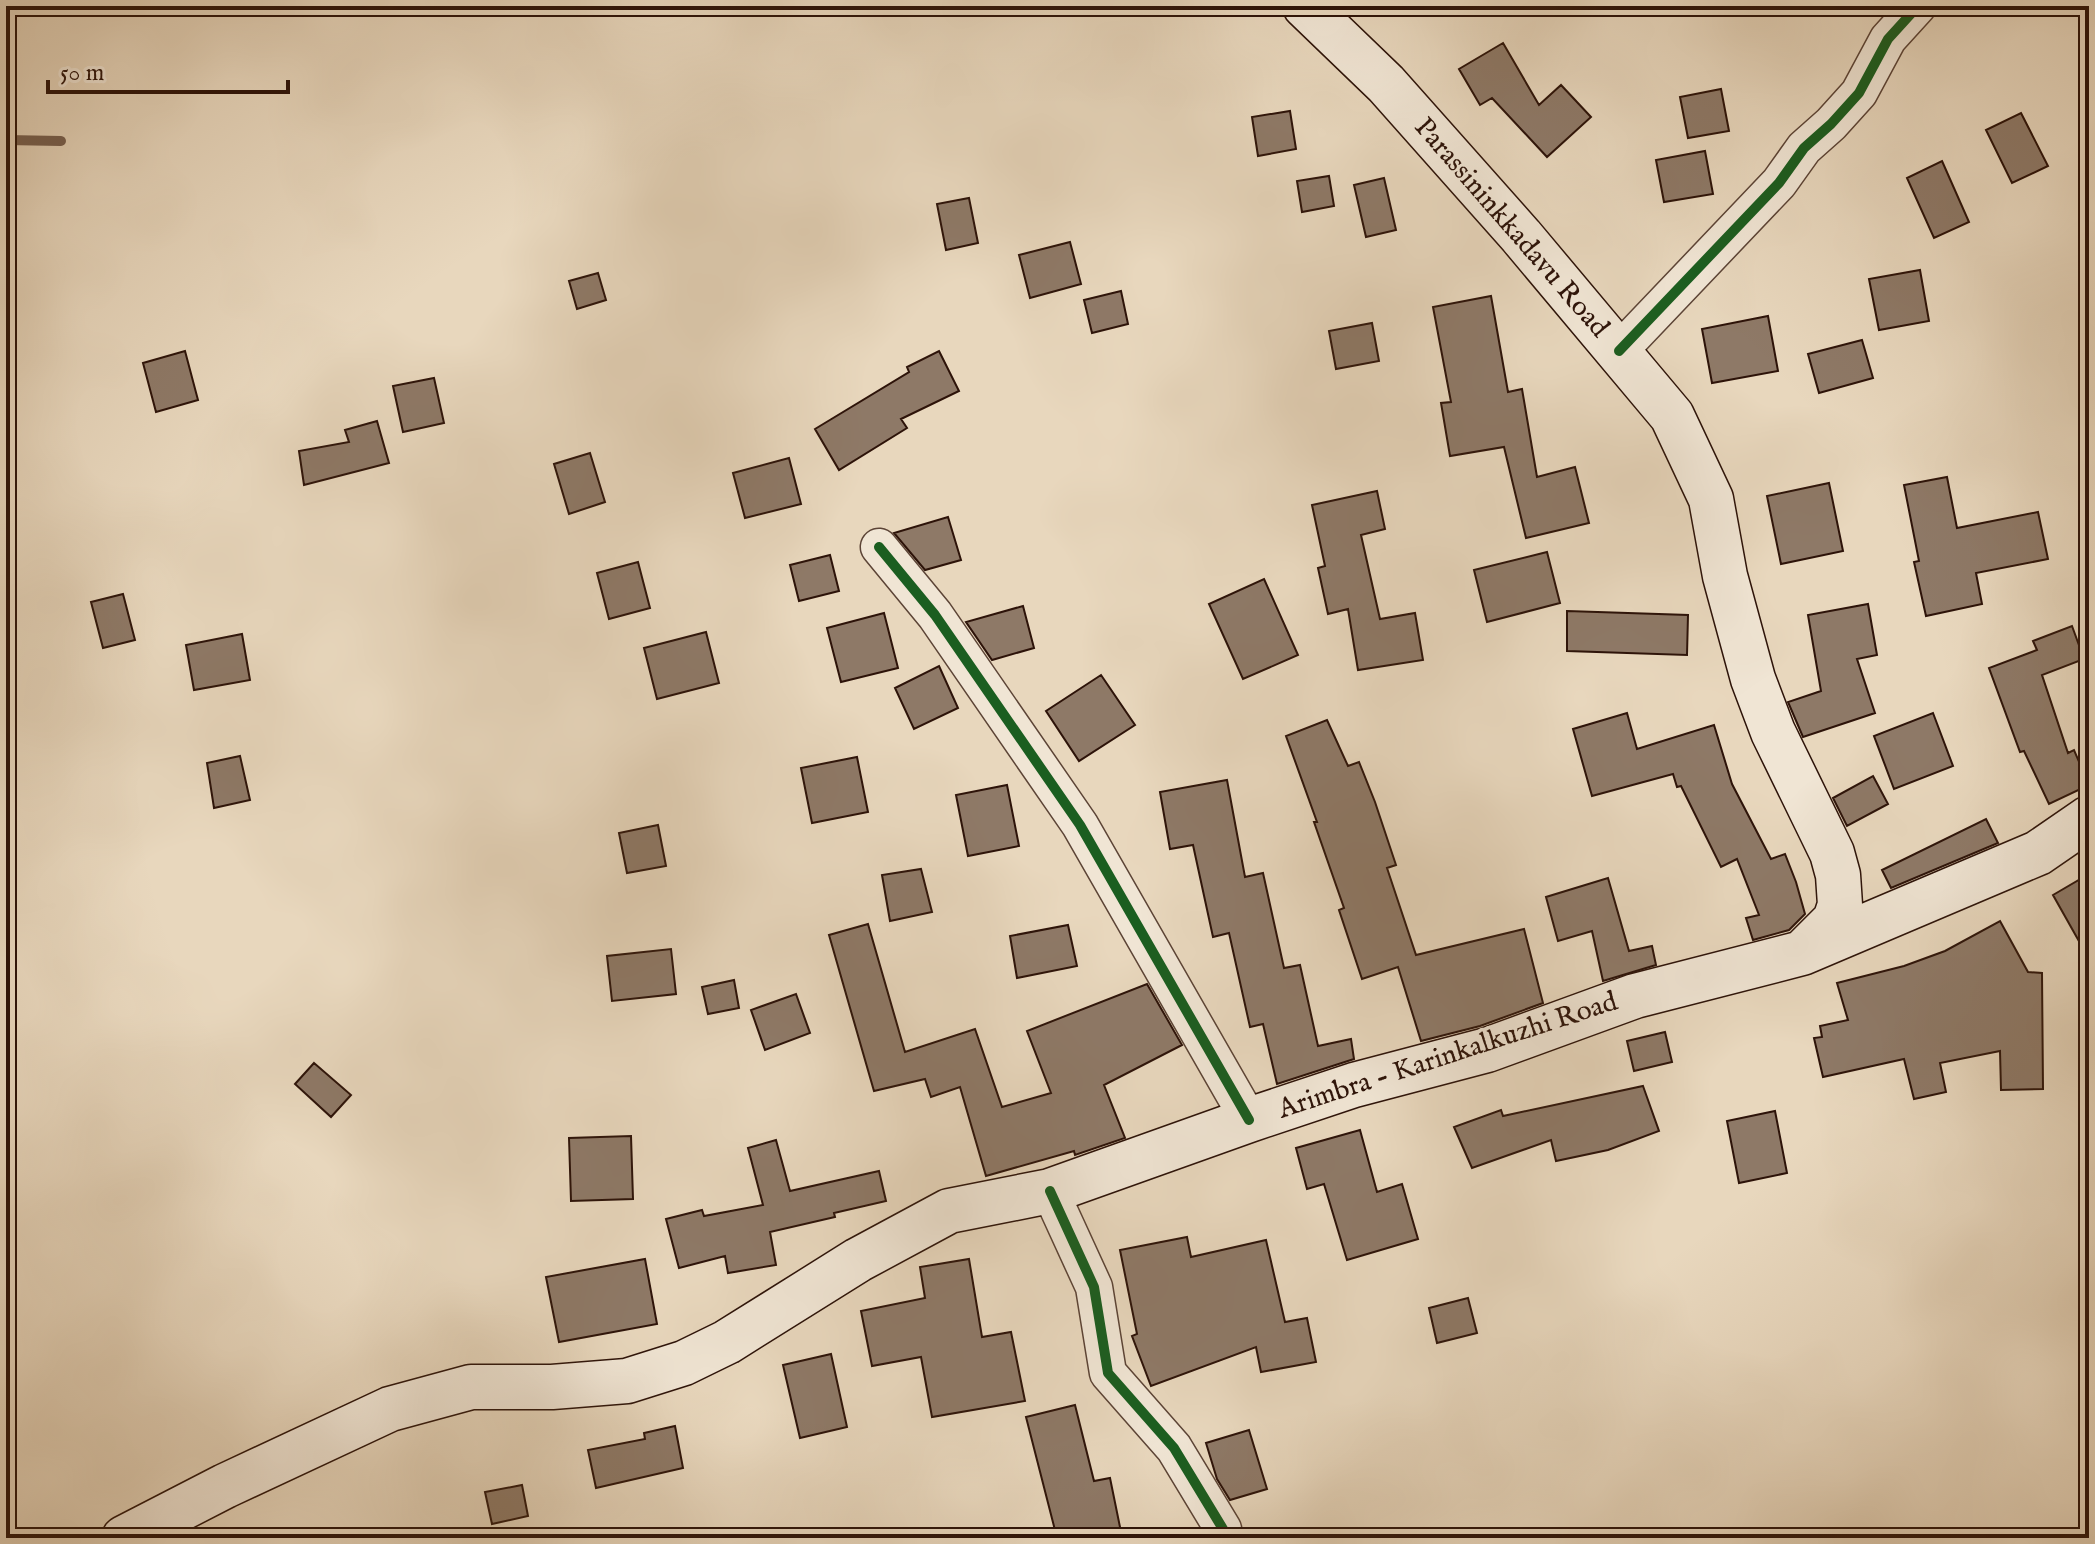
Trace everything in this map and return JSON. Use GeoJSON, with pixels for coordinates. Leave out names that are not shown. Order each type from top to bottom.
{"type":"FeatureCollection","features":[{"type":"Feature","properties":{"kind":"main road","name":"Parassininkkadavu Road"},"geometry":{"type":"LineString","coordinates":[[1305,6],[1386,84],[1672,416],[1711,499],[1725,576],[1753,679],[1773,732],[1832,853],[1838,875],[1840,905],[1835,920],[1802,953]]}},
{"type":"Feature","properties":{"kind":"main road","name":"Arimbra - Karinkalkuzhi Road"},"geometry":{"type":"LineString","coordinates":[[124,1538],[237,1480],[390,1409],[471,1387],[552,1387],[627,1381],[684,1363],[727,1342],[858,1260],[949,1211],[1050,1191],[1354,1085],[1487,1050],[1635,996],[1802,953],[2038,853],[2089,818]]}},
{"type":"Feature","properties":{"kind":"street"},"geometry":{"type":"LineString","coordinates":[[1619,351],[1779,183],[1804,148],[1859,93],[1888,39],[1918,6]]}},
{"type":"Feature","properties":{"kind":"street"},"geometry":{"type":"LineString","coordinates":[[879,547],[935,615],[1080,825],[1249,1120]]}},
{"type":"Feature","properties":{"kind":"street"},"geometry":{"type":"LineString","coordinates":[[1050,1191],[1094,1287],[1108,1373],[1174,1448],[1223,1529],[1224,1538]]}},
{"type":"Feature","properties":{"kind":"building"},"geometry":{"type":"Polygon","coordinates":[[[1503,43],[1539,105],[1561,85],[1591,117],[1547,157],[1492,98],[1480,105],[1459,69],[1503,43]]]}},
{"type":"Feature","properties":{"kind":"building"},"geometry":{"type":"Polygon","coordinates":[[[1721,89],[1729,131],[1688,138],[1680,97],[1721,89]]]}},
{"type":"Feature","properties":{"kind":"building"},"geometry":{"type":"Polygon","coordinates":[[[1290,111],[1296,149],[1258,156],[1252,117],[1290,111]]]}},
{"type":"Feature","properties":{"kind":"building"},"geometry":{"type":"Polygon","coordinates":[[[2021,113],[2048,166],[2012,183],[1986,130],[2021,113]]]}},
{"type":"Feature","properties":{"kind":"building"},"geometry":{"type":"Polygon","coordinates":[[[1705,151],[1713,194],[1664,202],[1656,160],[1705,151]]]}},
{"type":"Feature","properties":{"kind":"building"},"geometry":{"type":"Polygon","coordinates":[[[1942,161],[1969,222],[1934,238],[1907,178],[1942,161]]]}},
{"type":"Feature","properties":{"kind":"building"},"geometry":{"type":"Polygon","coordinates":[[[1329,176],[1334,206],[1302,212],[1297,181],[1329,176]]]}},
{"type":"Feature","properties":{"kind":"building"},"geometry":{"type":"Polygon","coordinates":[[[1384,178],[1396,230],[1366,237],[1354,185],[1384,178]]]}},
{"type":"Feature","properties":{"kind":"building"},"geometry":{"type":"Polygon","coordinates":[[[969,198],[978,243],[946,250],[937,204],[969,198]]]}},
{"type":"Feature","properties":{"kind":"building"},"geometry":{"type":"Polygon","coordinates":[[[1070,242],[1081,284],[1030,298],[1019,255],[1070,242]]]}},
{"type":"Feature","properties":{"kind":"building"},"geometry":{"type":"Polygon","coordinates":[[[1920,270],[1929,321],[1879,330],[1869,279],[1920,270]]]}},
{"type":"Feature","properties":{"kind":"building"},"geometry":{"type":"Polygon","coordinates":[[[598,273],[606,300],[577,309],[569,281],[598,273]]]}},
{"type":"Feature","properties":{"kind":"building"},"geometry":{"type":"Polygon","coordinates":[[[1121,291],[1128,324],[1092,333],[1084,300],[1121,291]]]}},
{"type":"Feature","properties":{"kind":"building"},"geometry":{"type":"Polygon","coordinates":[[[1491,296],[1508,392],[1522,389],[1537,477],[1575,467],[1589,523],[1526,538],[1504,447],[1450,456],[1441,403],[1451,402],[1433,307],[1491,296]]]}},
{"type":"Feature","properties":{"kind":"building"},"geometry":{"type":"Polygon","coordinates":[[[1768,316],[1778,371],[1712,383],[1702,329],[1768,316]]]}},
{"type":"Feature","properties":{"kind":"building"},"geometry":{"type":"Polygon","coordinates":[[[1372,323],[1379,361],[1336,369],[1329,331],[1372,323]]]}},
{"type":"Feature","properties":{"kind":"building"},"geometry":{"type":"Polygon","coordinates":[[[1862,340],[1873,378],[1819,393],[1808,354],[1862,340]]]}},
{"type":"Feature","properties":{"kind":"building"},"geometry":{"type":"Polygon","coordinates":[[[185,351],[198,400],[156,412],[143,363],[185,351]]]}},
{"type":"Feature","properties":{"kind":"building"},"geometry":{"type":"Polygon","coordinates":[[[939,351],[959,391],[901,419],[907,428],[839,470],[815,429],[909,372],[907,367],[939,351]]]}},
{"type":"Feature","properties":{"kind":"building"},"geometry":{"type":"Polygon","coordinates":[[[434,378],[444,423],[403,432],[393,386],[434,378]]]}},
{"type":"Feature","properties":{"kind":"building"},"geometry":{"type":"Polygon","coordinates":[[[377,421],[389,463],[304,485],[299,451],[349,442],[345,430],[377,421]]]}},
{"type":"Feature","properties":{"kind":"building"},"geometry":{"type":"Polygon","coordinates":[[[590,453],[605,502],[569,514],[554,464],[590,453]]]}},
{"type":"Feature","properties":{"kind":"building"},"geometry":{"type":"Polygon","coordinates":[[[789,458],[801,504],[745,518],[733,473],[789,458]]]}},
{"type":"Feature","properties":{"kind":"building"},"geometry":{"type":"Polygon","coordinates":[[[1947,477],[1957,528],[2038,512],[2048,559],[1976,573],[1982,604],[1926,616],[1914,562],[1919,561],[1904,485],[1947,477]]]}},
{"type":"Feature","properties":{"kind":"building"},"geometry":{"type":"Polygon","coordinates":[[[1829,483],[1843,551],[1781,564],[1767,496],[1829,483]]]}},
{"type":"Feature","properties":{"kind":"building"},"geometry":{"type":"Polygon","coordinates":[[[1377,491],[1385,529],[1361,535],[1380,619],[1415,613],[1423,660],[1358,670],[1348,609],[1328,614],[1318,568],[1325,566],[1312,505],[1377,491]]]}},
{"type":"Feature","properties":{"kind":"building"},"geometry":{"type":"Polygon","coordinates":[[[948,517],[961,560],[925,570],[894,533],[948,517]]]}},
{"type":"Feature","properties":{"kind":"building"},"geometry":{"type":"Polygon","coordinates":[[[1547,552],[1560,603],[1487,622],[1474,570],[1547,552]]]}},
{"type":"Feature","properties":{"kind":"building"},"geometry":{"type":"Polygon","coordinates":[[[830,555],[839,591],[799,601],[790,565],[830,555]]]}},
{"type":"Feature","properties":{"kind":"building"},"geometry":{"type":"Polygon","coordinates":[[[638,562],[650,608],[609,619],[597,573],[638,562]]]}},
{"type":"Feature","properties":{"kind":"building"},"geometry":{"type":"Polygon","coordinates":[[[1264,579],[1298,655],[1243,679],[1209,604],[1264,579]]]}},
{"type":"Feature","properties":{"kind":"building"},"geometry":{"type":"Polygon","coordinates":[[[123,594],[135,640],[103,648],[91,602],[123,594]]]}},
{"type":"Feature","properties":{"kind":"building"},"geometry":{"type":"Polygon","coordinates":[[[1868,604],[1877,655],[1857,659],[1875,713],[1803,737],[1788,702],[1821,691],[1808,615],[1868,604]]]}},
{"type":"Feature","properties":{"kind":"building"},"geometry":{"type":"Polygon","coordinates":[[[1023,606],[1034,648],[992,660],[966,622],[1023,606]]]}},
{"type":"Feature","properties":{"kind":"building"},"geometry":{"type":"Polygon","coordinates":[[[1567,611],[1688,615],[1687,655],[1567,651],[1567,611]]]}},
{"type":"Feature","properties":{"kind":"building"},"geometry":{"type":"Polygon","coordinates":[[[884,613],[898,668],[841,682],[827,628],[884,613]]]}},
{"type":"Feature","properties":{"kind":"building"},"geometry":{"type":"Polygon","coordinates":[[[2072,626],[2084,659],[2042,675],[2068,753],[2074,750],[2089,785],[2049,804],[2024,751],[2020,752],[1989,668],[2037,650],[2033,641],[2072,626]]]}},
{"type":"Feature","properties":{"kind":"building"},"geometry":{"type":"Polygon","coordinates":[[[706,632],[719,683],[657,699],[644,648],[706,632]]]}},
{"type":"Feature","properties":{"kind":"building"},"geometry":{"type":"Polygon","coordinates":[[[242,634],[250,680],[194,690],[186,645],[242,634]]]}},
{"type":"Feature","properties":{"kind":"building"},"geometry":{"type":"Polygon","coordinates":[[[939,666],[958,708],[914,729],[895,688],[939,666]]]}},
{"type":"Feature","properties":{"kind":"building"},"geometry":{"type":"Polygon","coordinates":[[[1101,675],[1135,725],[1079,761],[1046,711],[1101,675]]]}},
{"type":"Feature","properties":{"kind":"building"},"geometry":{"type":"Polygon","coordinates":[[[1627,713],[1637,749],[1714,725],[1732,784],[1771,859],[1785,854],[1796,882],[1805,914],[1789,930],[1753,940],[1746,918],[1759,915],[1737,859],[1721,867],[1681,786],[1677,787],[1673,774],[1592,796],[1573,729],[1627,713]]]}},
{"type":"Feature","properties":{"kind":"building"},"geometry":{"type":"Polygon","coordinates":[[[1933,713],[1953,766],[1894,789],[1874,736],[1933,713]]]}},
{"type":"Feature","properties":{"kind":"building"},"geometry":{"type":"Polygon","coordinates":[[[1327,720],[1348,766],[1359,762],[1375,802],[1396,865],[1387,868],[1416,955],[1524,929],[1543,1003],[1480,1026],[1421,1041],[1398,967],[1362,979],[1339,910],[1344,908],[1286,736],[1327,720]]]}},
{"type":"Feature","properties":{"kind":"building"},"geometry":{"type":"Polygon","coordinates":[[[240,756],[250,800],[214,808],[207,763],[240,756]]]}},
{"type":"Feature","properties":{"kind":"building"},"geometry":{"type":"Polygon","coordinates":[[[857,757],[868,812],[812,823],[801,768],[857,757]]]}},
{"type":"Feature","properties":{"kind":"building"},"geometry":{"type":"Polygon","coordinates":[[[1873,776],[1888,804],[1847,826],[1833,798],[1873,776]]]}},
{"type":"Feature","properties":{"kind":"building"},"geometry":{"type":"Polygon","coordinates":[[[1227,780],[1245,877],[1263,873],[1284,968],[1300,965],[1318,1046],[1351,1039],[1354,1059],[1277,1084],[1263,1024],[1250,1027],[1229,933],[1213,937],[1193,845],[1170,849],[1160,792],[1227,780]]]}},
{"type":"Feature","properties":{"kind":"building"},"geometry":{"type":"Polygon","coordinates":[[[1007,785],[1019,846],[968,856],[956,795],[1007,785]]]}},
{"type":"Feature","properties":{"kind":"building"},"geometry":{"type":"Polygon","coordinates":[[[1986,819],[1998,843],[1891,888],[1882,870],[1986,819]]]}},
{"type":"Feature","properties":{"kind":"building"},"geometry":{"type":"Polygon","coordinates":[[[658,825],[666,866],[627,873],[619,833],[658,825]]]}},
{"type":"Feature","properties":{"kind":"building"},"geometry":{"type":"Polygon","coordinates":[[[921,869],[932,912],[890,921],[882,875],[921,869]]]}},
{"type":"Feature","properties":{"kind":"building"},"geometry":{"type":"Polygon","coordinates":[[[2089,874],[2089,959],[2053,895],[2089,874]]]}},
{"type":"Feature","properties":{"kind":"building"},"geometry":{"type":"Polygon","coordinates":[[[1608,878],[1629,951],[1652,946],[1656,965],[1603,981],[1592,931],[1558,941],[1546,897],[1608,878]]]}},
{"type":"Feature","properties":{"kind":"building"},"geometry":{"type":"Polygon","coordinates":[[[2000,921],[2028,972],[2042,973],[2043,1089],[2001,1090],[2000,1051],[1940,1063],[1946,1092],[1914,1099],[1904,1059],[1823,1077],[1814,1038],[1822,1037],[1820,1026],[1848,1020],[1837,983],[1904,966],[1945,951],[2000,921]]]}},
{"type":"Feature","properties":{"kind":"building"},"geometry":{"type":"Polygon","coordinates":[[[868,924],[905,1052],[975,1029],[1002,1107],[1051,1093],[1027,1031],[1147,984],[1182,1045],[1104,1085],[1125,1138],[1075,1155],[1074,1151],[986,1176],[960,1087],[931,1097],[925,1079],[874,1091],[829,935],[868,924]]]}},
{"type":"Feature","properties":{"kind":"building"},"geometry":{"type":"Polygon","coordinates":[[[1068,925],[1077,966],[1017,978],[1010,936],[1068,925]]]}},
{"type":"Feature","properties":{"kind":"building"},"geometry":{"type":"Polygon","coordinates":[[[671,949],[676,994],[612,1001],[607,956],[671,949]]]}},
{"type":"Feature","properties":{"kind":"building"},"geometry":{"type":"Polygon","coordinates":[[[734,980],[739,1008],[708,1014],[702,987],[734,980]]]}},
{"type":"Feature","properties":{"kind":"building"},"geometry":{"type":"Polygon","coordinates":[[[796,994],[810,1033],[765,1050],[751,1010],[796,994]]]}},
{"type":"Feature","properties":{"kind":"building"},"geometry":{"type":"Polygon","coordinates":[[[1665,1032],[1672,1062],[1634,1071],[1627,1041],[1665,1032]]]}},
{"type":"Feature","properties":{"kind":"building"},"geometry":{"type":"Polygon","coordinates":[[[314,1063],[351,1095],[331,1117],[295,1084],[314,1063]]]}},
{"type":"Feature","properties":{"kind":"building"},"geometry":{"type":"Polygon","coordinates":[[[1643,1086],[1659,1131],[1608,1150],[1556,1161],[1551,1140],[1472,1168],[1454,1127],[1501,1110],[1503,1116],[1643,1086]]]}},
{"type":"Feature","properties":{"kind":"building"},"geometry":{"type":"Polygon","coordinates":[[[1775,1111],[1787,1173],[1739,1183],[1727,1121],[1775,1111]]]}},
{"type":"Feature","properties":{"kind":"building"},"geometry":{"type":"Polygon","coordinates":[[[1360,1130],[1377,1192],[1402,1184],[1418,1239],[1347,1260],[1324,1184],[1307,1189],[1296,1148],[1360,1130]]]}},
{"type":"Feature","properties":{"kind":"building"},"geometry":{"type":"Polygon","coordinates":[[[631,1136],[633,1199],[571,1201],[569,1138],[631,1136]]]}},
{"type":"Feature","properties":{"kind":"building"},"geometry":{"type":"Polygon","coordinates":[[[776,1140],[790,1191],[879,1171],[886,1201],[770,1232],[776,1265],[728,1273],[725,1256],[679,1268],[666,1219],[702,1210],[704,1216],[763,1205],[748,1148],[776,1140]]]}},
{"type":"Feature","properties":{"kind":"building"},"geometry":{"type":"Polygon","coordinates":[[[1187,1237],[1191,1257],[1266,1240],[1285,1322],[1307,1318],[1316,1362],[1261,1372],[1256,1347],[1151,1386],[1132,1336],[1137,1334],[1120,1250],[1187,1237]]]}},
{"type":"Feature","properties":{"kind":"building"},"geometry":{"type":"Polygon","coordinates":[[[645,1259],[657,1324],[559,1342],[546,1277],[645,1259]]]}},
{"type":"Feature","properties":{"kind":"building"},"geometry":{"type":"Polygon","coordinates":[[[969,1259],[982,1337],[1011,1332],[1025,1401],[932,1417],[921,1357],[872,1366],[861,1311],[925,1298],[920,1267],[969,1259]]]}},
{"type":"Feature","properties":{"kind":"building"},"geometry":{"type":"Polygon","coordinates":[[[1468,1298],[1477,1333],[1437,1343],[1429,1308],[1468,1298]]]}},
{"type":"Feature","properties":{"kind":"building"},"geometry":{"type":"Polygon","coordinates":[[[831,1354],[847,1427],[800,1438],[783,1365],[831,1354]]]}},
{"type":"Feature","properties":{"kind":"building"},"geometry":{"type":"Polygon","coordinates":[[[1075,1405],[1094,1481],[1110,1478],[1121,1532],[1091,1538],[1057,1538],[1026,1417],[1075,1405]]]}},
{"type":"Feature","properties":{"kind":"building"},"geometry":{"type":"Polygon","coordinates":[[[675,1426],[683,1468],[596,1488],[588,1450],[645,1439],[644,1433],[675,1426]]]}},
{"type":"Feature","properties":{"kind":"building"},"geometry":{"type":"Polygon","coordinates":[[[1249,1430],[1267,1489],[1230,1500],[1217,1479],[1206,1443],[1249,1430]]]}},
{"type":"Feature","properties":{"kind":"building"},"geometry":{"type":"Polygon","coordinates":[[[522,1485],[528,1516],[492,1524],[485,1492],[522,1485]]]}},
{"type":"Feature","properties":{"kind":"waterway"},"geometry":{"type":"LineString","coordinates":[[6,140],[61,141]]}},
{"type":"Feature","properties":{"kind":"cycle path"},"geometry":{"type":"LineString","coordinates":[[1619,351],[1779,183],[1804,148],[1859,93],[1888,39],[1918,6]]}},
{"type":"Feature","properties":{"kind":"cycle path"},"geometry":{"type":"LineString","coordinates":[[879,547],[935,615],[1080,825],[1249,1120]]}},
{"type":"Feature","properties":{"kind":"cycle path"},"geometry":{"type":"LineString","coordinates":[[1050,1191],[1094,1287],[1108,1373],[1174,1448],[1223,1529],[1224,1538]]}}]}
